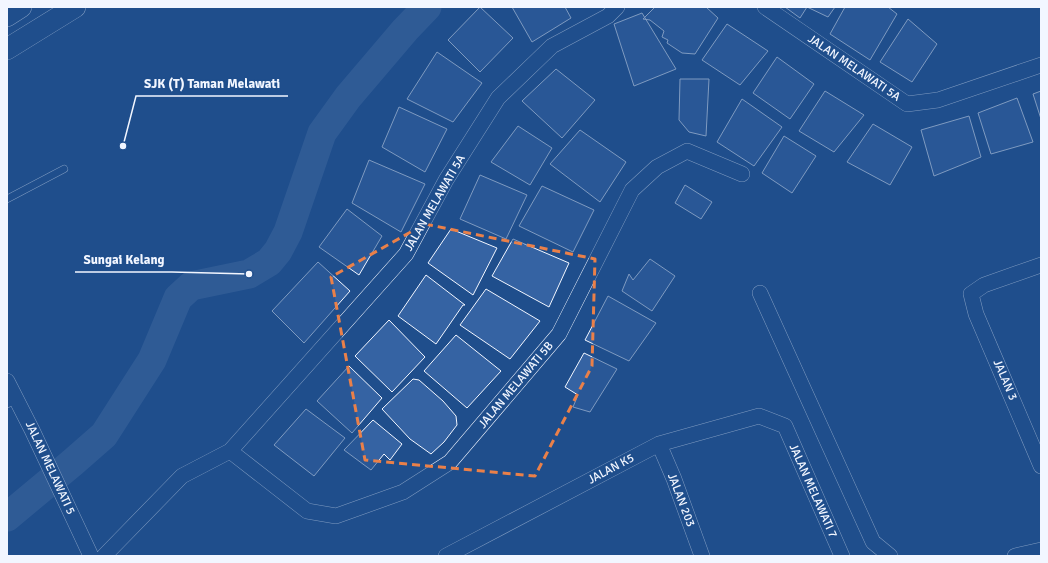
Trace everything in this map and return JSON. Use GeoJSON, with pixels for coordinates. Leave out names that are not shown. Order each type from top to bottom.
{"type":"FeatureCollection","features":[{"type":"Feature","properties":{"kind":"main road"},"geometry":{"type":"LineString","coordinates":[[7,16],[21,7]]}},
{"type":"Feature","properties":{"kind":"main road"},"geometry":{"type":"LineString","coordinates":[[7,49],[75,7]]}},
{"type":"Feature","properties":{"kind":"street","name":"JALAN MELAWATI 5A"},"geometry":{"type":"LineString","coordinates":[[230,451],[406,254],[446,180],[498,98],[552,46],[608,16],[617,7]]}},
{"type":"Feature","properties":{"kind":"street","name":"JALAN MELAWATI 5A"},"geometry":{"type":"LineString","coordinates":[[765,7],[907,104],[938,100],[1041,65]]}},
{"type":"Feature","properties":{"kind":"street","name":"JALAN MELAWATI 5B"},"geometry":{"type":"LineString","coordinates":[[230,451],[307,511],[336,516],[403,492],[450,462],[559,334],[632,190],[657,167],[687,151],[742,174]]}},
{"type":"Feature","properties":{"kind":"street","name":"JALAN 3"},"geometry":{"type":"LineString","coordinates":[[1041,265],[984,285],[971,294],[976,314],[1041,466]]}},
{"type":"Feature","properties":{"kind":"street"},"geometry":{"type":"LineString","coordinates":[[760,293],[872,542],[890,556]]}},
{"type":"Feature","properties":{"kind":"street","name":"JALAN MELAWATI 5"},"geometry":{"type":"LineString","coordinates":[[7,381],[12,402],[32,430],[91,556]]}},
{"type":"Feature","properties":{"kind":"street","name":"JALAN K5"},"geometry":{"type":"LineString","coordinates":[[446,556],[659,444],[759,416],[785,426]]}},
{"type":"Feature","properties":{"kind":"street","name":"JALAN MELAWATI 7"},"geometry":{"type":"LineString","coordinates":[[785,426],[842,556]]}},
{"type":"Feature","properties":{"kind":"street","name":"JALAN 203"},"geometry":{"type":"LineString","coordinates":[[659,444],[674,479],[702,556]]}},
{"type":"Feature","properties":{"kind":"street"},"geometry":{"type":"LineString","coordinates":[[104,556],[182,476],[230,451]]}},
{"type":"Feature","properties":{"kind":"street"},"geometry":{"type":"LineString","coordinates":[[1015,556],[1041,550]]}},
{"type":"Feature","properties":{"kind":"lane"},"geometry":{"type":"LineString","coordinates":[[7,199],[64,169]]}},
{"type":"Feature","properties":{"kind":"highlighted area"},"geometry":{"type":"Polygon","coordinates":[[[425,224],[595,259],[592,366],[535,476],[365,460],[331,277],[425,224]]]}},
{"type":"Feature","properties":{"kind":"building"},"geometry":{"type":"Polygon","coordinates":[[[480,7],[513,38],[480,72],[448,40],[480,7]]]}},
{"type":"Feature","properties":{"kind":"building"},"geometry":{"type":"Polygon","coordinates":[[[512,7],[565,7],[571,18],[532,42],[512,7]]]}},
{"type":"Feature","properties":{"kind":"building"},"geometry":{"type":"Polygon","coordinates":[[[655,7],[706,7],[718,18],[695,54],[682,53],[667,43],[668,40],[662,37],[664,31],[650,20],[643,19],[655,7]]]}},
{"type":"Feature","properties":{"kind":"building"},"geometry":{"type":"Polygon","coordinates":[[[785,7],[807,7],[800,18],[785,7]]]}},
{"type":"Feature","properties":{"kind":"building"},"geometry":{"type":"Polygon","coordinates":[[[807,7],[835,7],[828,17],[807,7]]]}},
{"type":"Feature","properties":{"kind":"building"},"geometry":{"type":"Polygon","coordinates":[[[845,7],[888,7],[897,14],[870,60],[830,34],[845,7]]]}},
{"type":"Feature","properties":{"kind":"building"},"geometry":{"type":"Polygon","coordinates":[[[642,13],[676,69],[634,86],[614,24],[642,13]]]}},
{"type":"Feature","properties":{"kind":"building"},"geometry":{"type":"Polygon","coordinates":[[[908,19],[937,44],[912,82],[880,62],[908,19]]]}},
{"type":"Feature","properties":{"kind":"building"},"geometry":{"type":"Polygon","coordinates":[[[727,24],[768,51],[740,85],[702,60],[727,24]]]}},
{"type":"Feature","properties":{"kind":"building"},"geometry":{"type":"Polygon","coordinates":[[[437,52],[482,83],[453,122],[407,99],[437,52]]]}},
{"type":"Feature","properties":{"kind":"building"},"geometry":{"type":"Polygon","coordinates":[[[777,57],[814,84],[790,119],[753,93],[777,57]]]}},
{"type":"Feature","properties":{"kind":"building"},"geometry":{"type":"Polygon","coordinates":[[[556,69],[595,100],[562,138],[522,101],[556,69]]]}},
{"type":"Feature","properties":{"kind":"building"},"geometry":{"type":"Polygon","coordinates":[[[680,79],[709,79],[706,136],[689,132],[679,120],[680,79]]]}},
{"type":"Feature","properties":{"kind":"building"},"geometry":{"type":"Polygon","coordinates":[[[825,91],[864,115],[834,152],[799,131],[825,91]]]}},
{"type":"Feature","properties":{"kind":"building"},"geometry":{"type":"Polygon","coordinates":[[[1041,91],[1041,119],[1033,94],[1041,91]]]}},
{"type":"Feature","properties":{"kind":"building"},"geometry":{"type":"Polygon","coordinates":[[[1017,98],[1033,142],[991,154],[978,113],[1017,98]]]}},
{"type":"Feature","properties":{"kind":"building"},"geometry":{"type":"Polygon","coordinates":[[[742,99],[782,127],[754,166],[717,142],[742,99]]]}},
{"type":"Feature","properties":{"kind":"building"},"geometry":{"type":"Polygon","coordinates":[[[399,107],[447,129],[425,172],[382,147],[399,107]]]}},
{"type":"Feature","properties":{"kind":"building"},"geometry":{"type":"Polygon","coordinates":[[[969,116],[981,157],[934,176],[921,130],[969,116]]]}},
{"type":"Feature","properties":{"kind":"building"},"geometry":{"type":"Polygon","coordinates":[[[873,124],[912,147],[890,185],[847,162],[873,124]]]}},
{"type":"Feature","properties":{"kind":"building"},"geometry":{"type":"Polygon","coordinates":[[[518,126],[552,148],[530,185],[491,162],[518,126]]]}},
{"type":"Feature","properties":{"kind":"building"},"geometry":{"type":"Polygon","coordinates":[[[580,130],[626,162],[600,202],[550,164],[580,130]]]}},
{"type":"Feature","properties":{"kind":"building"},"geometry":{"type":"Polygon","coordinates":[[[784,136],[816,156],[792,193],[762,173],[784,136]]]}},
{"type":"Feature","properties":{"kind":"building"},"geometry":{"type":"Polygon","coordinates":[[[369,160],[425,184],[401,232],[352,203],[369,160]]]}},
{"type":"Feature","properties":{"kind":"building"},"geometry":{"type":"Polygon","coordinates":[[[480,175],[527,195],[506,239],[460,219],[480,175]]]}},
{"type":"Feature","properties":{"kind":"building"},"geometry":{"type":"Polygon","coordinates":[[[685,185],[712,202],[701,219],[675,203],[685,185]]]}},
{"type":"Feature","properties":{"kind":"building"},"geometry":{"type":"Polygon","coordinates":[[[542,186],[594,210],[573,252],[519,226],[542,186]]]}},
{"type":"Feature","properties":{"kind":"building"},"geometry":{"type":"Polygon","coordinates":[[[347,209],[382,236],[359,275],[319,247],[347,209]]]}},
{"type":"Feature","properties":{"kind":"building"},"geometry":{"type":"Polygon","coordinates":[[[451,229],[497,248],[473,295],[428,263],[451,229]]]}},
{"type":"Feature","properties":{"kind":"building"},"geometry":{"type":"Polygon","coordinates":[[[513,239],[569,263],[549,307],[492,276],[513,239]]]}},
{"type":"Feature","properties":{"kind":"building"},"geometry":{"type":"Polygon","coordinates":[[[650,259],[675,276],[652,311],[622,291],[629,274],[633,280],[650,259]]]}},
{"type":"Feature","properties":{"kind":"building"},"geometry":{"type":"Polygon","coordinates":[[[318,262],[350,291],[304,343],[272,311],[318,262]]]}},
{"type":"Feature","properties":{"kind":"building"},"geometry":{"type":"Polygon","coordinates":[[[426,275],[465,305],[463,305],[436,344],[398,316],[426,275]]]}},
{"type":"Feature","properties":{"kind":"building"},"geometry":{"type":"Polygon","coordinates":[[[486,289],[540,321],[510,359],[460,325],[486,289]]]}},
{"type":"Feature","properties":{"kind":"building"},"geometry":{"type":"Polygon","coordinates":[[[608,296],[656,323],[629,361],[585,340],[608,296]]]}},
{"type":"Feature","properties":{"kind":"building"},"geometry":{"type":"Polygon","coordinates":[[[389,320],[425,357],[392,392],[355,356],[389,320]]]}},
{"type":"Feature","properties":{"kind":"building"},"geometry":{"type":"Polygon","coordinates":[[[456,335],[501,371],[467,408],[424,371],[456,335]]]}},
{"type":"Feature","properties":{"kind":"building"},"geometry":{"type":"Polygon","coordinates":[[[584,353],[617,369],[590,412],[573,407],[578,395],[565,387],[584,353]]]}},
{"type":"Feature","properties":{"kind":"building"},"geometry":{"type":"Polygon","coordinates":[[[349,366],[382,398],[352,433],[317,401],[349,366]]]}},
{"type":"Feature","properties":{"kind":"building"},"geometry":{"type":"Polygon","coordinates":[[[413,379],[419,380],[443,401],[456,416],[457,425],[444,442],[431,454],[410,439],[382,409],[413,379]]]}},
{"type":"Feature","properties":{"kind":"building"},"geometry":{"type":"Polygon","coordinates":[[[306,409],[345,438],[314,476],[274,445],[306,409]]]}},
{"type":"Feature","properties":{"kind":"building"},"geometry":{"type":"Polygon","coordinates":[[[373,420],[402,444],[390,460],[384,454],[371,470],[344,450],[373,420]]]}},
{"type":"Feature","properties":{"kind":"waterway"},"geometry":{"type":"LineString","coordinates":[[7,517],[104,435],[152,360],[178,298],[191,286],[249,274],[269,262],[278,251],[288,232],[322,133],[348,97],[405,30],[427,7]]}},
{"type":"Feature","properties":{"kind":"place","name":"SJK (T) Taman Melawati"},"geometry":{"type":"Point","coordinates":[123,146]}},
{"type":"Feature","properties":{"kind":"place","name":"Sungai Kelang"},"geometry":{"type":"Point","coordinates":[249,274]}}]}
